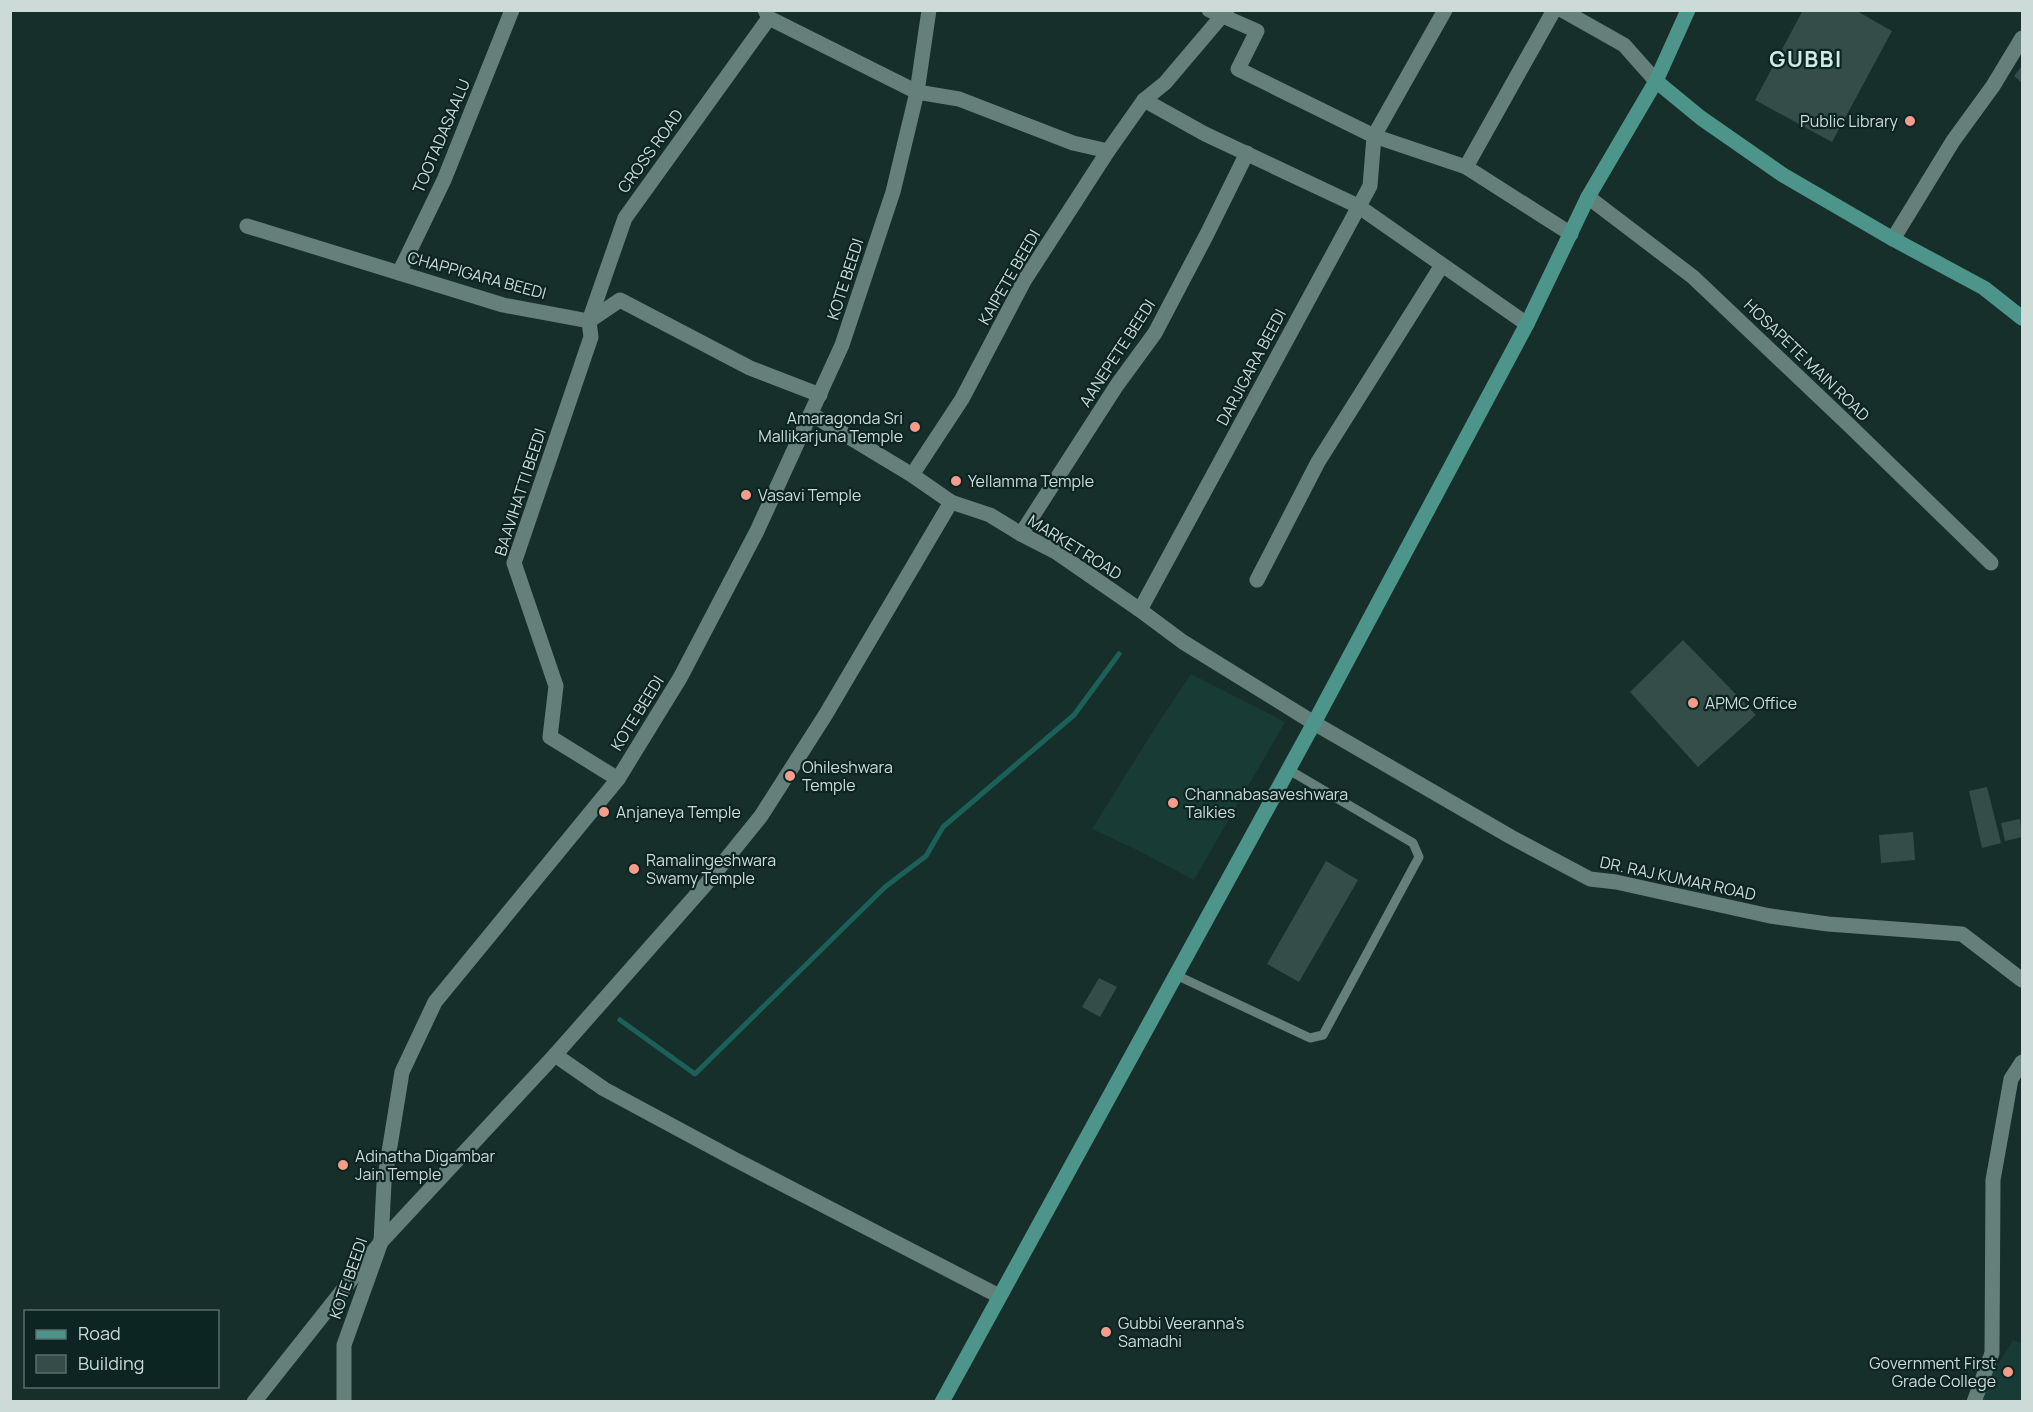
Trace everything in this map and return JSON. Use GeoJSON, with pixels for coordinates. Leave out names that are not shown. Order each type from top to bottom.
{"type":"FeatureCollection","features":[{"type":"Feature","properties":{"kind":"main road"},"geometry":{"type":"LineString","coordinates":[[942,1401],[1289,770],[1527,324],[1587,197],[1656,81],[1688,10]]}},
{"type":"Feature","properties":{"kind":"main road"},"geometry":{"type":"LineString","coordinates":[[1656,81],[1701,118],[1783,175],[1893,239],[1984,288],[2022,318]]}},
{"type":"Feature","properties":{"kind":"street","name":"TOOTADASAALU"},"geometry":{"type":"LineString","coordinates":[[399,273],[444,180],[512,10]]}},
{"type":"Feature","properties":{"kind":"street","name":"KOTE BEEDI"},"geometry":{"type":"LineString","coordinates":[[345,1401],[344,1345],[381,1242],[384,1183],[402,1072],[435,1002],[618,779],[686,668],[757,531],[842,345],[892,192],[917,92],[929,10]]}},
{"type":"Feature","properties":{"kind":"street"},"geometry":{"type":"LineString","coordinates":[[1374,136],[1445,10]]}},
{"type":"Feature","properties":{"kind":"street"},"geometry":{"type":"LineString","coordinates":[[1466,166],[1554,10]]}},
{"type":"Feature","properties":{"kind":"street"},"geometry":{"type":"LineString","coordinates":[[1562,10],[1624,45],[1656,81]]}},
{"type":"Feature","properties":{"kind":"street"},"geometry":{"type":"LineString","coordinates":[[1219,13],[1257,31],[1238,69],[1374,136],[1466,166],[1570,234]]}},
{"type":"Feature","properties":{"kind":"street","name":"KAIPETE BEEDI"},"geometry":{"type":"LineString","coordinates":[[912,476],[962,399],[1024,281],[1108,151],[1143,100],[1165,83],[1219,13]]}},
{"type":"Feature","properties":{"kind":"street"},"geometry":{"type":"LineString","coordinates":[[767,14],[917,92],[958,99],[1073,143],[1108,151]]}},
{"type":"Feature","properties":{"kind":"street","name":"CROSS ROAD"},"geometry":{"type":"LineString","coordinates":[[589,321],[625,218],[767,14]]}},
{"type":"Feature","properties":{"kind":"street"},"geometry":{"type":"LineString","coordinates":[[1893,239],[1953,141],[1993,86],[2022,38]]}},
{"type":"Feature","properties":{"kind":"street"},"geometry":{"type":"LineString","coordinates":[[1143,100],[1205,134],[1358,206],[1527,324]]}},
{"type":"Feature","properties":{"kind":"street","name":"DARJIGARA BEEDI"},"geometry":{"type":"LineString","coordinates":[[1140,610],[1302,320],[1370,186],[1374,136]]}},
{"type":"Feature","properties":{"kind":"street","name":"AANEPETE BEEDI"},"geometry":{"type":"LineString","coordinates":[[1021,534],[1118,385],[1155,333],[1247,153]]}},
{"type":"Feature","properties":{"kind":"street","name":"HOSAPETE MAIN ROAD"},"geometry":{"type":"LineString","coordinates":[[1587,197],[1692,277],[1833,409],[1991,563]]}},
{"type":"Feature","properties":{"kind":"street","name":"CHAPPIGARA BEEDI"},"geometry":{"type":"LineString","coordinates":[[247,226],[503,304],[589,321]]}},
{"type":"Feature","properties":{"kind":"street"},"geometry":{"type":"LineString","coordinates":[[1257,580],[1318,462],[1442,265]]}},
{"type":"Feature","properties":{"kind":"street"},"geometry":{"type":"LineString","coordinates":[[589,321],[620,300],[750,368],[820,395]]}},
{"type":"Feature","properties":{"kind":"street","name":"BAAVIHATTI BEEDI"},"geometry":{"type":"LineString","coordinates":[[589,321],[591,337],[514,563],[556,686],[550,737],[618,779]]}},
{"type":"Feature","properties":{"kind":"street","name":"MARKET ROAD"},"geometry":{"type":"LineString","coordinates":[[811,414],[951,502],[990,515],[1056,552],[1183,642],[1314,723]]}},
{"type":"Feature","properties":{"kind":"street"},"geometry":{"type":"LineString","coordinates":[[254,1401],[381,1242],[555,1055],[706,884],[761,816],[826,714],[951,502]]}},
{"type":"Feature","properties":{"kind":"street","name":"DR. RAJ KUMAR ROAD"},"geometry":{"type":"LineString","coordinates":[[1314,723],[1511,837],[1590,879],[1616,882],[1770,916],[1828,924],[1962,934],[2022,980]]}},
{"type":"Feature","properties":{"kind":"street"},"geometry":{"type":"LineString","coordinates":[[555,1055],[604,1089],[754,1170],[999,1296]]}},
{"type":"Feature","properties":{"kind":"street"},"geometry":{"type":"LineString","coordinates":[[1974,1401],[1992,1353],[1994,1180],[2011,1078],[2022,1062]]}},
{"type":"Feature","properties":{"kind":"lane"},"geometry":{"type":"LineString","coordinates":[[1176,975],[1310,1038],[1323,1035],[1419,857],[1413,843],[1289,770]]}},
{"type":"Feature","properties":{"kind":"shaded area","name":"Channabasaveshwara Talkies"},"geometry":{"type":"Polygon","coordinates":[[[1191,674],[1285,722],[1194,880],[1092,829],[1191,674]]]}},
{"type":"Feature","properties":{"kind":"shaded area","name":"Government First Grade College"},"geometry":{"type":"Polygon","coordinates":[[[2013,1340],[2022,1343],[2022,1401],[1975,1402],[2013,1340]]]}},
{"type":"Feature","properties":{"kind":"building"},"geometry":{"type":"Polygon","coordinates":[[[1803,10],[1855,10],[1892,31],[1832,142],[1755,100],[1803,10]]]}},
{"type":"Feature","properties":{"kind":"building"},"geometry":{"type":"Polygon","coordinates":[[[2022,66],[2022,83],[2014,76],[2022,66]]]}},
{"type":"Feature","properties":{"kind":"building","name":"APMC Office"},"geometry":{"type":"Polygon","coordinates":[[[1683,640],[1756,715],[1698,767],[1630,692],[1683,640]]]}},
{"type":"Feature","properties":{"kind":"building"},"geometry":{"type":"Polygon","coordinates":[[[1987,787],[2001,843],[1982,848],[1969,791],[1987,787]]]}},
{"type":"Feature","properties":{"kind":"building"},"geometry":{"type":"Polygon","coordinates":[[[2020,819],[2022,837],[2005,841],[2001,823],[2020,819]]]}},
{"type":"Feature","properties":{"kind":"building"},"geometry":{"type":"Polygon","coordinates":[[[1913,832],[1915,860],[1881,863],[1879,835],[1913,832]]]}},
{"type":"Feature","properties":{"kind":"building"},"geometry":{"type":"Polygon","coordinates":[[[1326,861],[1358,880],[1299,982],[1267,964],[1326,861]]]}},
{"type":"Feature","properties":{"kind":"building"},"geometry":{"type":"Polygon","coordinates":[[[1099,978],[1117,987],[1100,1017],[1082,1007],[1099,978]]]}},
{"type":"Feature","properties":{"kind":"waterway"},"geometry":{"type":"LineString","coordinates":[[620,1020],[695,1074],[885,887],[926,856],[943,827],[1074,715],[1119,654]]}},
{"type":"Feature","properties":{"kind":"place","name":"Public Library"},"geometry":{"type":"Point","coordinates":[1910,121]}},
{"type":"Feature","properties":{"kind":"place","name":"Amaragonda Sri Mallikarjuna Temple"},"geometry":{"type":"Point","coordinates":[915,427]}},
{"type":"Feature","properties":{"kind":"place","name":"Yellamma Temple"},"geometry":{"type":"Point","coordinates":[956,481]}},
{"type":"Feature","properties":{"kind":"place","name":"Vasavi Temple"},"geometry":{"type":"Point","coordinates":[746,495]}},
{"type":"Feature","properties":{"kind":"place","name":"APMC Office"},"geometry":{"type":"Point","coordinates":[1693,703]}},
{"type":"Feature","properties":{"kind":"place","name":"Ohileshwara Temple"},"geometry":{"type":"Point","coordinates":[790,776]}},
{"type":"Feature","properties":{"kind":"place","name":"Channabasaveshwara Talkies"},"geometry":{"type":"Point","coordinates":[1173,803]}},
{"type":"Feature","properties":{"kind":"place","name":"Anjaneya Temple"},"geometry":{"type":"Point","coordinates":[604,812]}},
{"type":"Feature","properties":{"kind":"place","name":"Ramalingeshwara Swamy Temple"},"geometry":{"type":"Point","coordinates":[634,869]}},
{"type":"Feature","properties":{"kind":"place","name":"Adinatha Digambar Jain Temple"},"geometry":{"type":"Point","coordinates":[343,1165]}},
{"type":"Feature","properties":{"kind":"place","name":"Gubbi Veeranna's Samadhi"},"geometry":{"type":"Point","coordinates":[1106,1332]}},
{"type":"Feature","properties":{"kind":"place","name":"Government First Grade College"},"geometry":{"type":"Point","coordinates":[2008,1372]}},
{"type":"Feature","properties":{"kind":"district","name":"GUBBI"},"geometry":{"type":"Point","coordinates":[1806,59]}}]}
